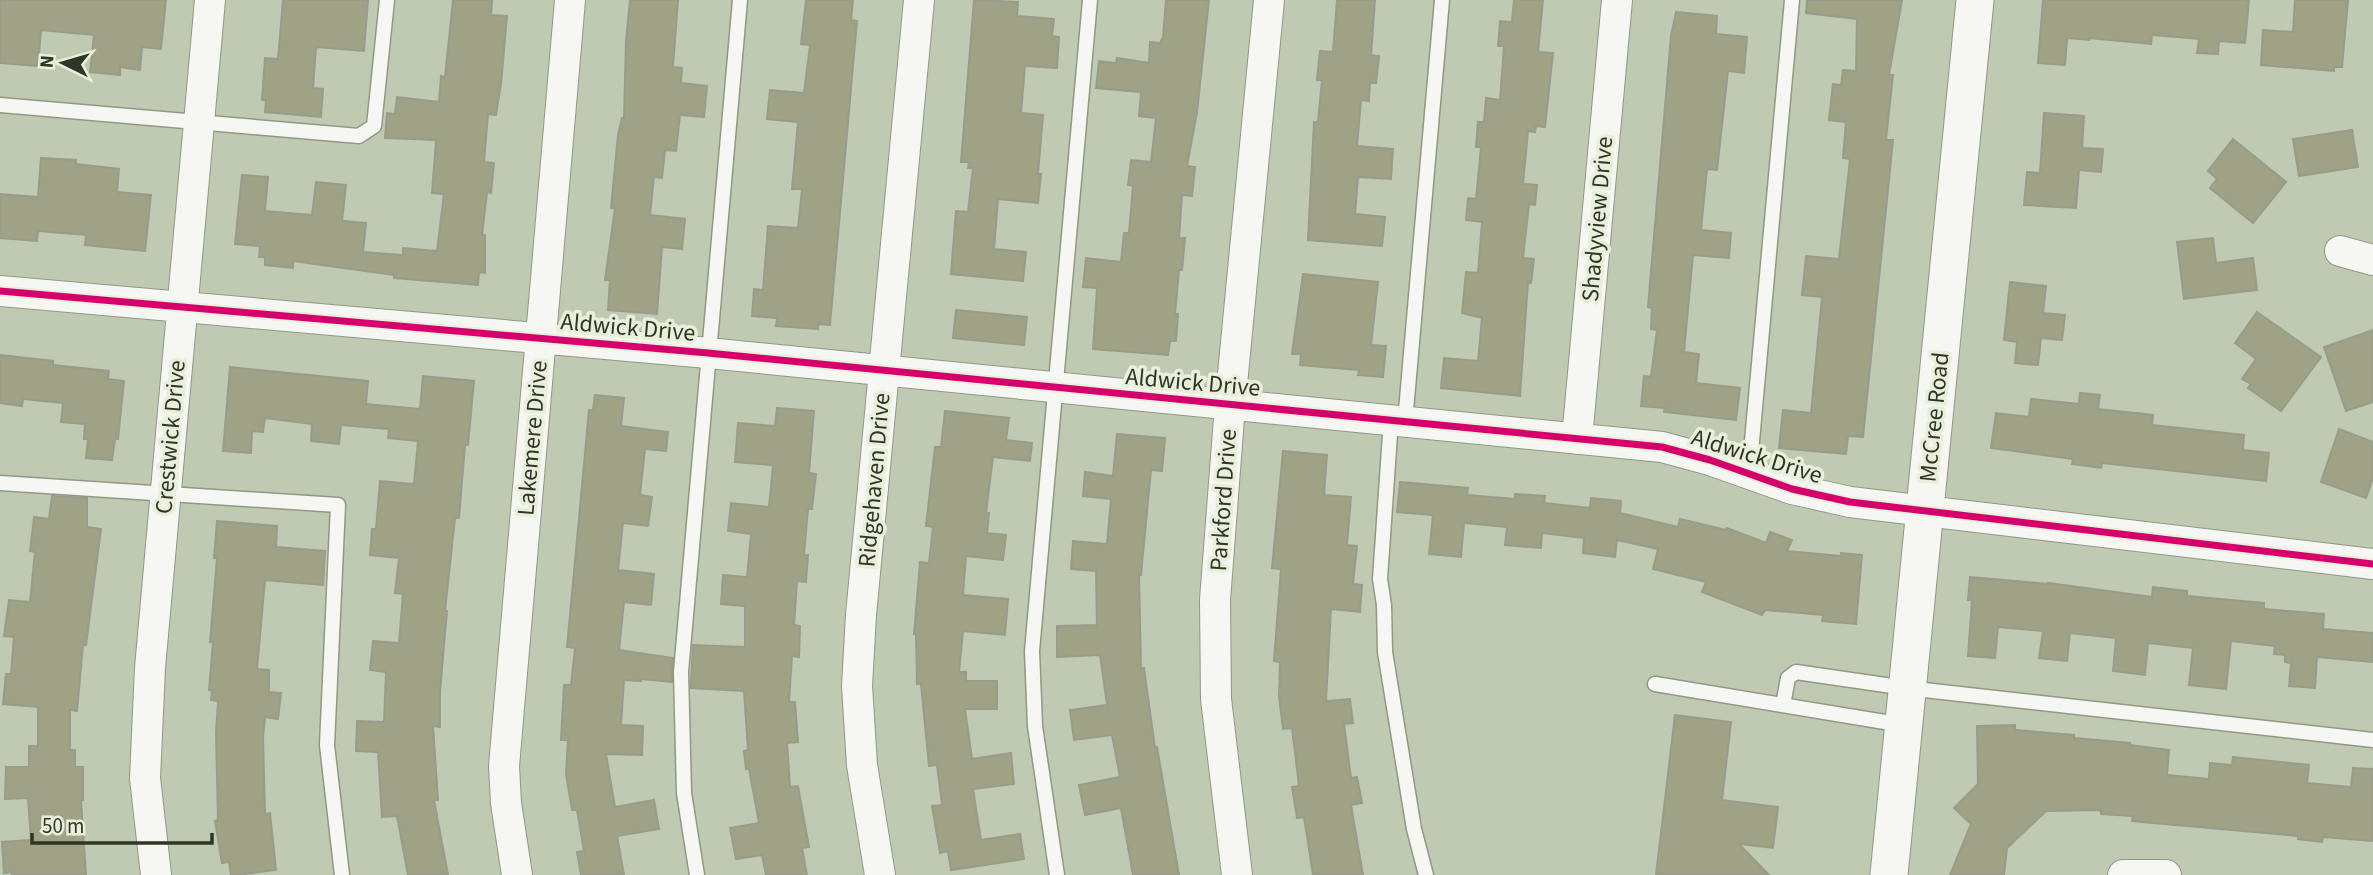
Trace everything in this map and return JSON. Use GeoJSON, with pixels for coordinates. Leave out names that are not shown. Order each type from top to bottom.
{"type":"FeatureCollection","features":[{"type":"Feature","properties":{"kind":"street","name":"Crestwick Drive"},"geometry":{"type":"LineString","coordinates":[[156,875],[145,778],[150,668],[210,0]]}},
{"type":"Feature","properties":{"kind":"street","name":"Lakemere Drive"},"geometry":{"type":"LineString","coordinates":[[517,875],[506,803],[504,765],[570,0]]}},
{"type":"Feature","properties":{"kind":"street","name":"Ridgehaven Drive"},"geometry":{"type":"LineString","coordinates":[[880,875],[862,765],[857,686],[861,615],[919,0]]}},
{"type":"Feature","properties":{"kind":"street","name":"Parkford Drive"},"geometry":{"type":"LineString","coordinates":[[1237,875],[1216,699],[1215,600],[1230,405],[1269,0]]}},
{"type":"Feature","properties":{"kind":"street","name":"Shadyview Drive"},"geometry":{"type":"LineString","coordinates":[[1577,439],[1617,0]]}},
{"type":"Feature","properties":{"kind":"street","name":"McCree Road"},"geometry":{"type":"LineString","coordinates":[[1889,875],[1975,0]]}},
{"type":"Feature","properties":{"kind":"street"},"geometry":{"type":"LineString","coordinates":[[2340,251],[2373,260]]}},
{"type":"Feature","properties":{"kind":"street","name":"Aldwick Drive"},"geometry":{"type":"LineString","coordinates":[[0,291],[708,353],[1662,447],[1710,460],[1792,489],[1838,500],[2373,564]]}},
{"type":"Feature","properties":{"kind":"street"},"geometry":{"type":"LineString","coordinates":[[2126,874],[2166,875]]}},
{"type":"Feature","properties":{"kind":"lane"},"geometry":{"type":"LineString","coordinates":[[0,105],[359,136],[374,126],[387,0]]}},
{"type":"Feature","properties":{"kind":"lane"},"geometry":{"type":"LineString","coordinates":[[697,875],[684,793],[681,672],[740,0]]}},
{"type":"Feature","properties":{"kind":"lane"},"geometry":{"type":"LineString","coordinates":[[1057,875],[1035,726],[1032,651],[1090,0]]}},
{"type":"Feature","properties":{"kind":"lane"},"geometry":{"type":"LineString","coordinates":[[1426,875],[1414,829],[1385,652],[1384,605],[1380,579],[1442,0]]}},
{"type":"Feature","properties":{"kind":"lane"},"geometry":{"type":"LineString","coordinates":[[1749,474],[1792,0]]}},
{"type":"Feature","properties":{"kind":"lane"},"geometry":{"type":"LineString","coordinates":[[0,483],[338,505],[327,745],[342,875]]}},
{"type":"Feature","properties":{"kind":"lane"},"geometry":{"type":"LineString","coordinates":[[1783,705],[1788,678],[1796,672],[1906,688],[2373,740]]}},
{"type":"Feature","properties":{"kind":"lane"},"geometry":{"type":"LineString","coordinates":[[1655,684],[1903,725]]}},
{"type":"Feature","properties":{"kind":"building"},"geometry":{"type":"Polygon","coordinates":[[[0,0],[166,0],[161,49],[142,47],[140,70],[120,67],[120,75],[90,72],[94,35],[41,30],[38,66],[0,63],[0,0]]]}},
{"type":"Feature","properties":{"kind":"building"},"geometry":{"type":"Polygon","coordinates":[[[283,0],[368,0],[364,51],[316,47],[313,88],[323,89],[321,117],[265,112],[266,100],[262,100],[265,58],[278,59],[283,0]]]}},
{"type":"Feature","properties":{"kind":"building"},"geometry":{"type":"Polygon","coordinates":[[[453,0],[492,0],[491,15],[507,16],[496,115],[488,114],[484,162],[494,163],[491,193],[487,192],[482,235],[485,235],[485,273],[479,272],[478,285],[394,278],[394,275],[293,261],[293,268],[265,265],[265,257],[259,257],[260,246],[235,244],[242,175],[268,177],[265,211],[312,215],[316,182],[346,185],[342,221],[366,223],[363,252],[403,255],[403,248],[437,251],[444,194],[432,193],[436,140],[385,138],[387,113],[395,114],[397,97],[439,102],[441,76],[445,77],[453,0]]]}},
{"type":"Feature","properties":{"kind":"building"},"geometry":{"type":"Polygon","coordinates":[[[630,0],[678,0],[673,67],[682,68],[681,83],[707,86],[704,117],[680,115],[676,151],[665,150],[662,178],[654,177],[650,215],[685,219],[682,249],[662,247],[657,314],[608,310],[610,280],[605,280],[615,208],[611,208],[618,135],[624,118],[630,0]]]}},
{"type":"Feature","properties":{"kind":"building"},"geometry":{"type":"Polygon","coordinates":[[[806,0],[853,0],[851,20],[857,21],[830,325],[818,324],[818,329],[776,326],[777,318],[752,316],[754,289],[763,290],[768,226],[798,228],[802,189],[792,189],[798,122],[767,119],[770,90],[804,93],[810,45],[801,44],[806,0]]]}},
{"type":"Feature","properties":{"kind":"building"},"geometry":{"type":"Polygon","coordinates":[[[974,0],[1018,2],[1017,16],[1054,19],[1052,36],[1059,37],[1057,68],[1025,66],[1021,113],[1043,115],[1038,203],[998,199],[994,249],[1026,252],[1023,281],[951,274],[956,211],[968,212],[973,168],[968,168],[969,162],[961,162],[974,0]]]}},
{"type":"Feature","properties":{"kind":"building"},"geometry":{"type":"Polygon","coordinates":[[[1166,0],[1209,0],[1197,112],[1187,166],[1195,167],[1192,196],[1182,195],[1179,238],[1185,238],[1175,314],[1178,314],[1176,341],[1170,341],[1168,355],[1093,349],[1097,288],[1083,287],[1086,258],[1121,262],[1124,233],[1129,233],[1133,186],[1128,185],[1131,160],[1151,162],[1156,118],[1139,116],[1141,92],[1096,88],[1099,61],[1116,63],[1117,58],[1149,63],[1150,42],[1160,43],[1163,37],[1166,0]]]}},
{"type":"Feature","properties":{"kind":"building"},"geometry":{"type":"Polygon","coordinates":[[[1337,0],[1375,0],[1371,55],[1379,56],[1376,83],[1370,83],[1369,101],[1361,100],[1357,146],[1393,149],[1391,179],[1358,177],[1355,214],[1385,217],[1382,246],[1308,240],[1314,122],[1318,122],[1322,80],[1317,80],[1320,51],[1333,52],[1337,0]]]}},
{"type":"Feature","properties":{"kind":"building"},"geometry":{"type":"Polygon","coordinates":[[[1514,0],[1543,0],[1538,52],[1553,53],[1545,127],[1536,126],[1535,132],[1528,131],[1523,184],[1537,185],[1535,205],[1529,204],[1523,258],[1534,259],[1531,283],[1528,282],[1520,396],[1441,388],[1444,358],[1478,361],[1482,318],[1462,313],[1466,272],[1478,273],[1482,222],[1466,220],[1468,198],[1476,199],[1481,147],[1476,147],[1478,122],[1484,122],[1486,98],[1500,100],[1504,46],[1498,46],[1500,21],[1512,22],[1514,0]]]}},
{"type":"Feature","properties":{"kind":"building"},"geometry":{"type":"Polygon","coordinates":[[[1807,0],[1902,0],[1889,75],[1893,75],[1886,140],[1893,140],[1863,437],[1848,436],[1846,454],[1779,448],[1783,410],[1811,413],[1822,297],[1802,295],[1806,256],[1839,259],[1850,159],[1843,158],[1846,122],[1829,120],[1833,84],[1841,85],[1843,70],[1856,71],[1857,19],[1806,13],[1807,0]]]}},
{"type":"Feature","properties":{"kind":"building"},"geometry":{"type":"Polygon","coordinates":[[[2043,0],[2249,0],[2245,43],[2219,41],[2218,54],[2197,53],[2199,39],[2152,35],[2151,44],[2067,38],[2065,65],[2038,63],[2043,0]]]}},
{"type":"Feature","properties":{"kind":"building"},"geometry":{"type":"Polygon","coordinates":[[[2295,0],[2348,0],[2342,67],[2334,67],[2334,71],[2261,65],[2263,30],[2293,32],[2295,0]]]}},
{"type":"Feature","properties":{"kind":"building"},"geometry":{"type":"Polygon","coordinates":[[[1676,12],[1717,16],[1716,34],[1747,37],[1744,73],[1728,71],[1717,170],[1707,169],[1701,230],[1731,233],[1729,258],[1693,255],[1684,352],[1699,354],[1696,383],[1740,388],[1736,420],[1664,412],[1665,408],[1641,406],[1644,376],[1651,377],[1657,330],[1651,329],[1652,308],[1648,307],[1671,36],[1676,12]]]}},
{"type":"Feature","properties":{"kind":"building"},"geometry":{"type":"Polygon","coordinates":[[[2044,113],[2084,116],[2082,148],[2103,149],[2101,172],[2079,170],[2076,208],[2024,205],[2027,172],[2040,173],[2044,113]]]}},
{"type":"Feature","properties":{"kind":"building"},"geometry":{"type":"Polygon","coordinates":[[[2352,130],[2358,167],[2299,176],[2293,139],[2352,130]]]}},
{"type":"Feature","properties":{"kind":"building"},"geometry":{"type":"Polygon","coordinates":[[[2233,139],[2286,182],[2253,223],[2210,188],[2217,179],[2208,171],[2233,139]]]}},
{"type":"Feature","properties":{"kind":"building"},"geometry":{"type":"Polygon","coordinates":[[[41,158],[76,160],[76,164],[119,169],[117,192],[151,195],[145,251],[85,245],[86,235],[38,231],[37,241],[0,238],[0,194],[38,197],[41,158]]]}},
{"type":"Feature","properties":{"kind":"building"},"geometry":{"type":"Polygon","coordinates":[[[2213,238],[2216,263],[2253,258],[2257,290],[2184,299],[2177,242],[2213,238]]]}},
{"type":"Feature","properties":{"kind":"building"},"geometry":{"type":"Polygon","coordinates":[[[1303,274],[1378,282],[1371,345],[1386,346],[1383,377],[1358,375],[1359,370],[1300,365],[1301,354],[1292,354],[1303,274]]]}},
{"type":"Feature","properties":{"kind":"building"},"geometry":{"type":"Polygon","coordinates":[[[2010,282],[2046,286],[2043,313],[2065,315],[2062,340],[2041,338],[2038,365],[2015,363],[2017,342],[2004,340],[2010,282]]]}},
{"type":"Feature","properties":{"kind":"building"},"geometry":{"type":"Polygon","coordinates":[[[956,310],[1027,317],[1024,345],[953,338],[956,310]]]}},
{"type":"Feature","properties":{"kind":"building"},"geometry":{"type":"Polygon","coordinates":[[[2257,312],[2321,357],[2281,411],[2248,388],[2251,384],[2242,379],[2256,359],[2235,343],[2257,312]]]}},
{"type":"Feature","properties":{"kind":"building"},"geometry":{"type":"Polygon","coordinates":[[[2373,330],[2373,402],[2346,411],[2324,347],[2373,330]]]}},
{"type":"Feature","properties":{"kind":"building"},"geometry":{"type":"Polygon","coordinates":[[[0,355],[53,361],[53,365],[109,371],[108,379],[124,381],[118,439],[115,439],[112,460],[86,458],[88,439],[84,439],[85,424],[61,422],[63,403],[23,399],[22,406],[0,403],[0,355]]]}},
{"type":"Feature","properties":{"kind":"building"},"geometry":{"type":"Polygon","coordinates":[[[230,367],[368,381],[366,404],[420,409],[423,376],[474,381],[459,518],[455,518],[445,611],[440,727],[433,726],[438,800],[434,800],[448,875],[408,875],[397,816],[382,817],[378,752],[356,751],[357,721],[384,722],[386,672],[370,670],[373,641],[399,643],[403,594],[395,593],[399,558],[370,555],[372,529],[376,529],[380,481],[414,484],[418,441],[388,438],[389,429],[341,425],[339,444],[311,441],[312,424],[265,418],[263,432],[252,431],[251,453],[223,451],[230,367]]]}},
{"type":"Feature","properties":{"kind":"building"},"geometry":{"type":"Polygon","coordinates":[[[2080,393],[2100,395],[2098,409],[2153,415],[2152,425],[2244,435],[2243,450],[2269,453],[2266,481],[2102,463],[2101,468],[2072,464],[2073,459],[1991,448],[1996,413],[2029,417],[2031,399],[2079,404],[2080,393]]]}},
{"type":"Feature","properties":{"kind":"building"},"geometry":{"type":"Polygon","coordinates":[[[595,395],[624,398],[621,426],[668,432],[666,451],[645,449],[640,495],[652,497],[648,526],[623,523],[618,570],[654,574],[651,605],[624,602],[619,650],[673,658],[672,682],[624,680],[621,725],[643,726],[642,755],[606,754],[615,807],[654,800],[659,829],[617,836],[624,875],[581,875],[577,852],[584,851],[577,810],[572,810],[566,774],[568,740],[561,740],[564,685],[571,685],[575,648],[567,647],[589,410],[593,410],[595,395]]]}},
{"type":"Feature","properties":{"kind":"building"},"geometry":{"type":"Polygon","coordinates":[[[777,408],[814,411],[809,473],[816,474],[812,509],[808,509],[804,555],[808,555],[806,582],[797,581],[794,625],[800,626],[799,657],[792,656],[789,702],[795,702],[798,742],[787,743],[790,787],[798,786],[809,847],[802,848],[807,875],[766,875],[762,855],[736,859],[730,828],[759,823],[749,769],[746,769],[744,751],[748,750],[744,691],[691,688],[693,645],[745,647],[745,606],[721,604],[723,575],[747,577],[751,534],[728,531],[731,503],[769,507],[773,465],[735,462],[738,423],[775,426],[777,408]]]}},
{"type":"Feature","properties":{"kind":"building"},"geometry":{"type":"Polygon","coordinates":[[[945,411],[1009,418],[1006,440],[1032,443],[1030,461],[993,457],[986,513],[989,513],[987,533],[1006,535],[1003,560],[966,556],[963,595],[1008,599],[1005,635],[963,631],[959,672],[966,672],[966,681],[997,681],[997,709],[965,709],[972,759],[1011,753],[1014,784],[973,789],[981,840],[1020,834],[1024,859],[951,870],[948,851],[940,853],[932,806],[942,805],[937,765],[929,766],[921,684],[917,684],[914,634],[920,562],[929,563],[933,527],[926,526],[935,447],[941,447],[945,411]]]}},
{"type":"Feature","properties":{"kind":"building"},"geometry":{"type":"Polygon","coordinates":[[[2339,429],[2373,442],[2373,478],[2366,498],[2321,482],[2339,429]]]}},
{"type":"Feature","properties":{"kind":"building"},"geometry":{"type":"Polygon","coordinates":[[[1117,434],[1165,438],[1162,471],[1151,470],[1139,575],[1141,668],[1144,668],[1155,748],[1157,747],[1179,875],[1133,875],[1121,808],[1085,815],[1079,785],[1120,777],[1112,735],[1074,740],[1070,710],[1107,705],[1100,655],[1057,657],[1057,626],[1097,625],[1096,571],[1071,569],[1073,541],[1107,544],[1111,499],[1083,496],[1085,472],[1113,476],[1117,434]]]}},
{"type":"Feature","properties":{"kind":"building"},"geometry":{"type":"Polygon","coordinates":[[[1283,451],[1327,455],[1324,495],[1351,497],[1347,545],[1357,546],[1353,584],[1362,585],[1360,612],[1331,609],[1326,701],[1350,699],[1353,723],[1344,724],[1351,778],[1357,777],[1362,803],[1351,805],[1363,875],[1313,875],[1304,817],[1297,818],[1292,787],[1299,786],[1292,728],[1283,729],[1279,697],[1280,662],[1274,661],[1281,569],[1272,568],[1283,451]]]}},
{"type":"Feature","properties":{"kind":"building"},"geometry":{"type":"Polygon","coordinates":[[[1400,482],[1468,488],[1467,495],[1515,499],[1515,494],[1545,496],[1544,503],[1590,508],[1591,498],[1621,501],[1620,513],[1678,527],[1680,519],[1726,530],[1727,528],[1766,543],[1770,532],[1792,540],[1787,551],[1841,556],[1841,553],[1862,555],[1856,624],[1822,621],[1823,615],[1765,610],[1762,615],[1702,592],[1706,582],[1653,569],[1658,549],[1617,540],[1615,557],[1583,553],[1584,538],[1542,533],[1541,548],[1505,545],[1507,527],[1464,523],[1461,557],[1429,554],[1433,515],[1397,512],[1400,482]]]}},
{"type":"Feature","properties":{"kind":"building"},"geometry":{"type":"Polygon","coordinates":[[[52,496],[87,498],[87,527],[101,529],[86,645],[83,645],[77,711],[70,710],[70,750],[75,750],[75,767],[83,767],[81,800],[86,875],[12,875],[11,872],[4,873],[2,842],[31,840],[28,798],[5,799],[6,767],[29,767],[29,746],[38,746],[38,707],[3,704],[6,674],[11,674],[14,637],[4,636],[9,600],[30,602],[35,552],[30,551],[34,517],[49,519],[52,496]]]}},
{"type":"Feature","properties":{"kind":"building"},"geometry":{"type":"Polygon","coordinates":[[[217,521],[277,526],[276,547],[325,551],[323,585],[265,580],[257,669],[269,670],[269,692],[281,693],[278,719],[265,717],[263,737],[265,814],[270,813],[276,870],[237,875],[231,875],[229,862],[222,863],[215,821],[218,820],[218,701],[211,700],[212,690],[209,690],[217,521]]]}},
{"type":"Feature","properties":{"kind":"building"},"geometry":{"type":"Polygon","coordinates":[[[1970,577],[2048,583],[2152,597],[2153,587],[2187,591],[2187,596],[2264,603],[2264,609],[2324,614],[2323,629],[2373,633],[2373,662],[2317,657],[2315,688],[2289,686],[2291,663],[2285,662],[2285,655],[2274,654],[2275,646],[2231,641],[2226,689],[2189,685],[2193,648],[2148,643],[2145,675],[2113,671],[2116,638],[2070,633],[2067,661],[2039,658],[2043,631],[1998,627],[1995,658],[1968,656],[1972,600],[1968,600],[1970,577]]]}},
{"type":"Feature","properties":{"kind":"building"},"geometry":{"type":"Polygon","coordinates":[[[1675,715],[1731,722],[1722,800],[1778,807],[1773,848],[1739,844],[1769,875],[1656,875],[1675,715]]]}},
{"type":"Feature","properties":{"kind":"building"},"geometry":{"type":"Polygon","coordinates":[[[2015,725],[2015,730],[2074,735],[2074,738],[2169,750],[2167,775],[2209,779],[2210,763],[2232,765],[2233,757],[2309,765],[2307,783],[2351,787],[2353,768],[2373,769],[2373,841],[2323,837],[2322,842],[2298,839],[2298,836],[2132,821],[2133,816],[2101,814],[2101,810],[2046,811],[2007,848],[2004,875],[1950,875],[1971,824],[1954,808],[1978,784],[1977,726],[2015,725]]]}},
{"type":"Feature","properties":{"kind":"cycle path"},"geometry":{"type":"LineString","coordinates":[[0,291],[708,353],[1662,447],[1710,460],[1792,489],[1850,502],[2373,564]]}}]}
